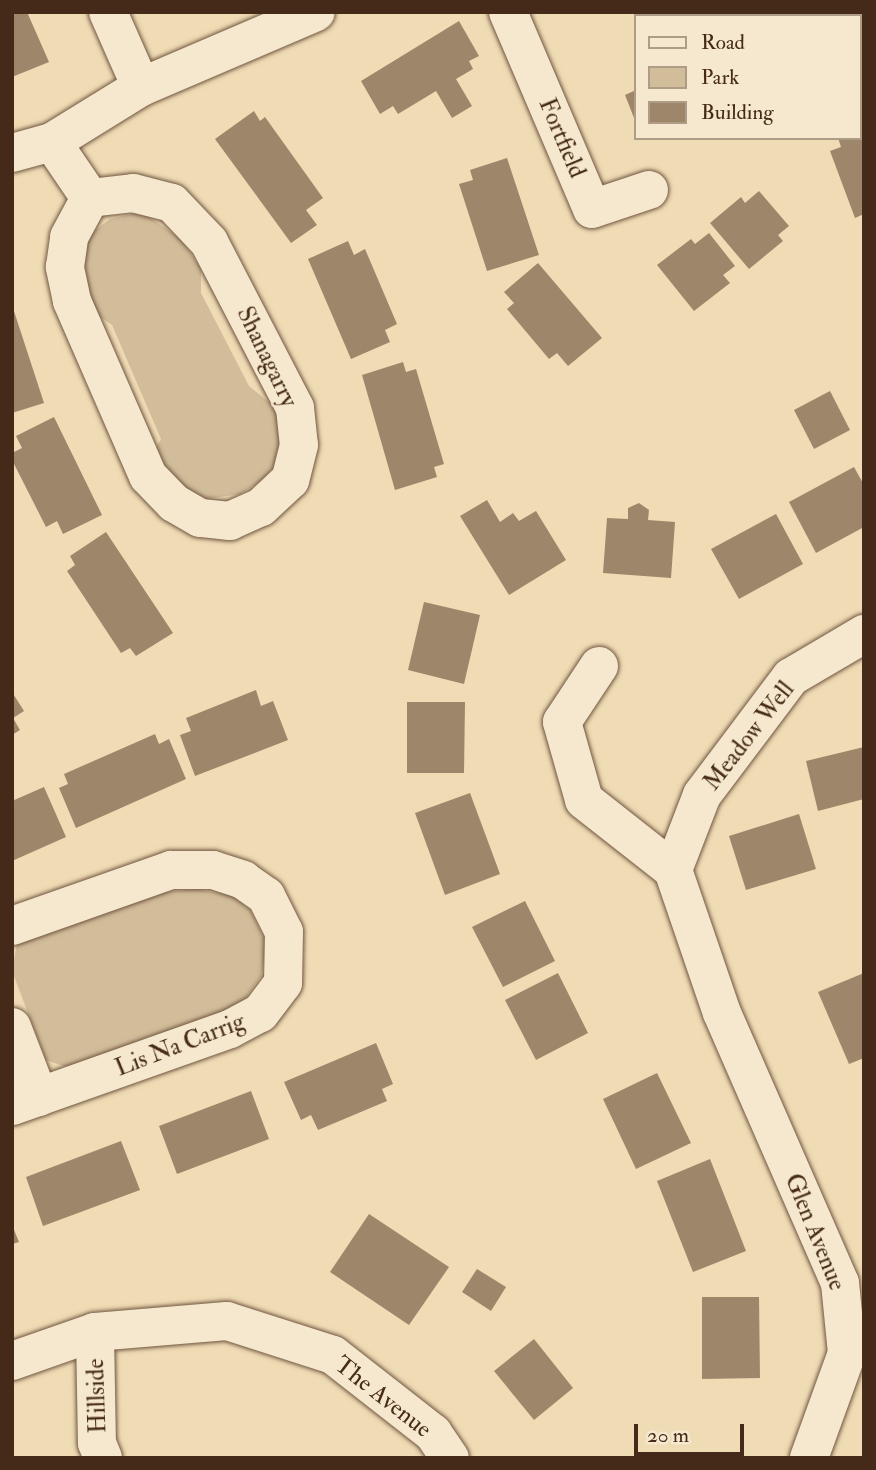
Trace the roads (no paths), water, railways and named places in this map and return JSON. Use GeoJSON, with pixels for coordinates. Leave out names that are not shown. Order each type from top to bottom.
{"type":"FeatureCollection","features":[{"type":"Feature","properties":{"kind":"street"},"geometry":{"type":"LineString","coordinates":[[108,12],[141,87]]}},
{"type":"Feature","properties":{"kind":"street"},"geometry":{"type":"LineString","coordinates":[[12,153],[52,142],[141,87],[316,12]]}},
{"type":"Feature","properties":{"kind":"street","name":"Fortfield"},"geometry":{"type":"LineString","coordinates":[[508,12],[592,209],[649,190]]}},
{"type":"Feature","properties":{"kind":"street"},"geometry":{"type":"LineString","coordinates":[[52,142],[90,198]]}},
{"type":"Feature","properties":{"kind":"street","name":"Shanagarry"},"geometry":{"type":"LineString","coordinates":[[133,193],[172,203],[209,242],[295,408],[299,445],[290,480],[261,507],[230,521],[200,518],[174,503],[148,476],[69,290],[65,267],[69,237],[90,198],[133,193]]}},
{"type":"Feature","properties":{"kind":"street","name":"Meadow Well"},"geometry":{"type":"LineString","coordinates":[[673,870],[702,795],[791,677],[864,634]]}},
{"type":"Feature","properties":{"kind":"street"},"geometry":{"type":"LineString","coordinates":[[599,666],[562,722],[584,800],[673,870]]}},
{"type":"Feature","properties":{"kind":"street","name":"Lis Na Carrig"},"geometry":{"type":"LineString","coordinates":[[12,926],[171,870],[213,870],[243,880],[266,896],[284,932],[283,983],[260,1013],[230,1029],[26,1102],[12,1027]]}},
{"type":"Feature","properties":{"kind":"street","name":"Glen Avenue"},"geometry":{"type":"LineString","coordinates":[[673,870],[722,1013],[840,1283],[847,1353],[809,1458]]}},
{"type":"Feature","properties":{"kind":"street","name":"The Avenue"},"geometry":{"type":"LineString","coordinates":[[95,1332],[227,1321],[333,1356],[433,1433],[450,1458]]}},
{"type":"Feature","properties":{"kind":"street"},"geometry":{"type":"LineString","coordinates":[[12,1361],[95,1332]]}},
{"type":"Feature","properties":{"kind":"street","name":"Hillside"},"geometry":{"type":"LineString","coordinates":[[95,1332],[97,1443],[103,1458]]}}]}
